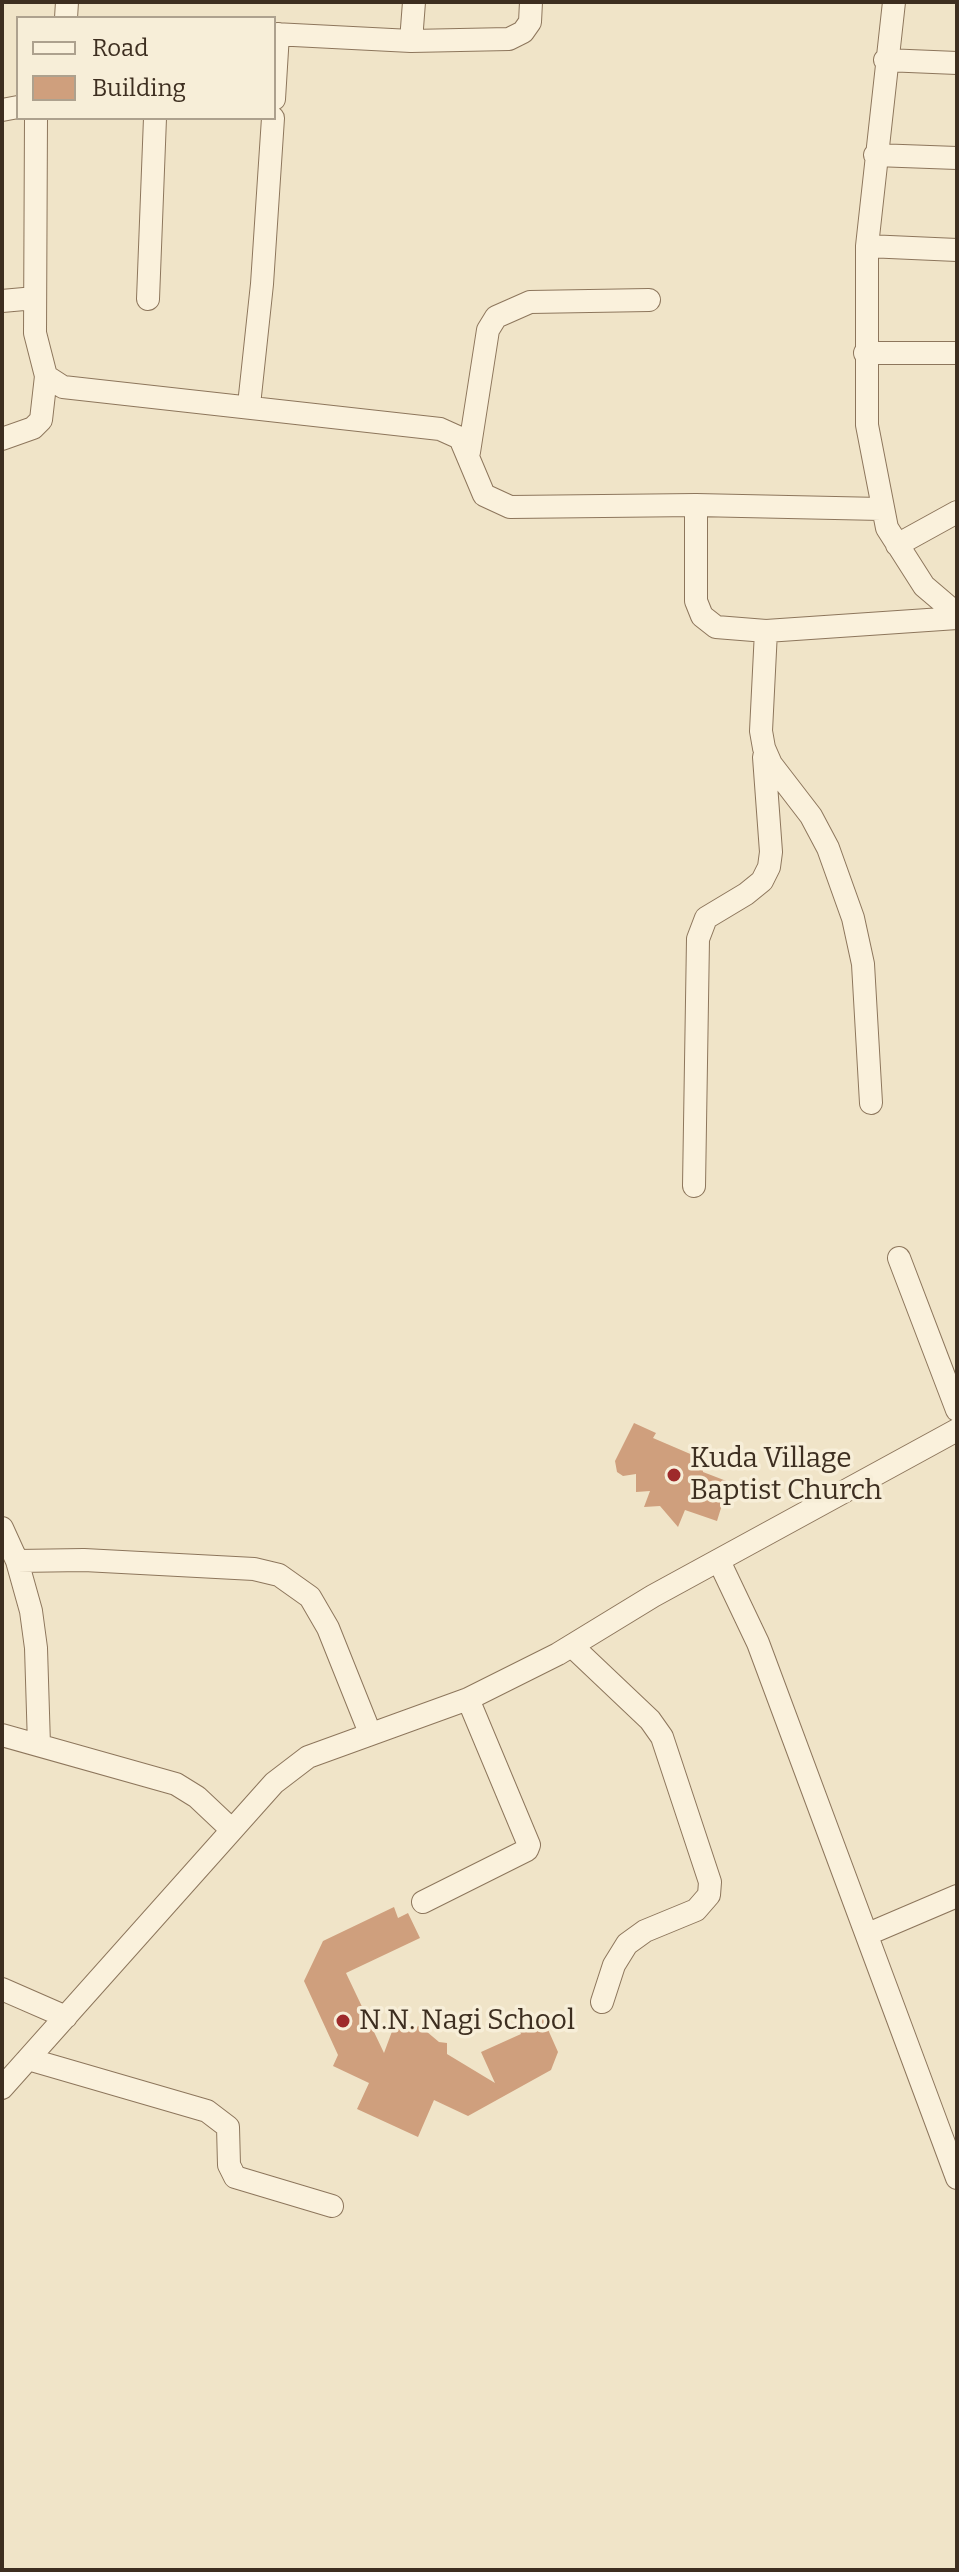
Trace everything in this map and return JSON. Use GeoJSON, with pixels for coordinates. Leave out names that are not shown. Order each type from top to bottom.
{"type":"FeatureCollection","features":[{"type":"Feature","properties":{"kind":"street"},"geometry":{"type":"LineString","coordinates":[[411,41],[414,2]]}},
{"type":"Feature","properties":{"kind":"street"},"geometry":{"type":"LineString","coordinates":[[276,34],[411,41],[509,39],[523,32],[530,22],[531,2]]}},
{"type":"Feature","properties":{"kind":"street"},"geometry":{"type":"LineString","coordinates":[[894,2],[885,60],[867,246],[867,425],[881,509],[897,545],[924,586],[957,616]]}},
{"type":"Feature","properties":{"kind":"street"},"geometry":{"type":"LineString","coordinates":[[885,60],[957,63]]}},
{"type":"Feature","properties":{"kind":"street"},"geometry":{"type":"LineString","coordinates":[[2,439],[33,428],[41,420],[46,376],[35,333],[36,120]]}},
{"type":"Feature","properties":{"kind":"street"},"geometry":{"type":"LineString","coordinates":[[148,299],[155,120]]}},
{"type":"Feature","properties":{"kind":"street"},"geometry":{"type":"LineString","coordinates":[[249,405],[262,284],[273,120]]}},
{"type":"Feature","properties":{"kind":"street"},"geometry":{"type":"LineString","coordinates":[[875,155],[957,158]]}},
{"type":"Feature","properties":{"kind":"street"},"geometry":{"type":"LineString","coordinates":[[867,246],[957,250]]}},
{"type":"Feature","properties":{"kind":"street"},"geometry":{"type":"LineString","coordinates":[[2,301],[35,298]]}},
{"type":"Feature","properties":{"kind":"street"},"geometry":{"type":"LineString","coordinates":[[469,452],[488,330],[496,317],[530,302],[649,300]]}},
{"type":"Feature","properties":{"kind":"street"},"geometry":{"type":"LineString","coordinates":[[865,353],[957,353]]}},
{"type":"Feature","properties":{"kind":"street"},"geometry":{"type":"LineString","coordinates":[[46,376],[63,387],[249,405],[440,429],[460,438],[469,452],[484,495],[510,507],[696,505],[881,509]]}},
{"type":"Feature","properties":{"kind":"street"},"geometry":{"type":"LineString","coordinates":[[696,505],[696,601],[702,616],[716,627],[766,631],[957,616]]}},
{"type":"Feature","properties":{"kind":"street"},"geometry":{"type":"LineString","coordinates":[[897,545],[957,512]]}},
{"type":"Feature","properties":{"kind":"street"},"geometry":{"type":"LineString","coordinates":[[694,1186],[698,939],[706,918],[754,888],[769,867],[771,852],[761,731],[766,631]]}},
{"type":"Feature","properties":{"kind":"street"},"geometry":{"type":"LineString","coordinates":[[764,748],[771,764],[811,816],[828,848],[853,918],[863,964],[871,1103]]}},
{"type":"Feature","properties":{"kind":"street"},"geometry":{"type":"LineString","coordinates":[[899,1258],[957,1410]]}},
{"type":"Feature","properties":{"kind":"street"},"geometry":{"type":"LineString","coordinates":[[2,2088],[288,1771],[333,1745],[468,1699],[573,1647],[653,1596],[957,1430]]}},
{"type":"Feature","properties":{"kind":"street"},"geometry":{"type":"LineString","coordinates":[[2,1528],[28,1591],[36,1648],[39,1745]]}},
{"type":"Feature","properties":{"kind":"street"},"geometry":{"type":"LineString","coordinates":[[17,1561],[98,1560],[254,1569],[279,1575],[310,1597],[328,1628],[370,1733]]}},
{"type":"Feature","properties":{"kind":"street"},"geometry":{"type":"LineString","coordinates":[[719,1561],[758,1643],[957,2178]]}},
{"type":"Feature","properties":{"kind":"street"},"geometry":{"type":"LineString","coordinates":[[573,1647],[650,1720],[662,1737],[710,1882],[709,1895],[696,1910],[645,1931],[627,1944],[614,1965],[602,2002]]}},
{"type":"Feature","properties":{"kind":"street"},"geometry":{"type":"LineString","coordinates":[[423,1902],[527,1850],[529,1845],[468,1699]]}},
{"type":"Feature","properties":{"kind":"street"},"geometry":{"type":"LineString","coordinates":[[2,1735],[176,1784],[197,1797],[232,1830]]}},
{"type":"Feature","properties":{"kind":"street"},"geometry":{"type":"LineString","coordinates":[[868,1934],[957,1896]]}},
{"type":"Feature","properties":{"kind":"street"},"geometry":{"type":"LineString","coordinates":[[2,1989],[66,2017]]}},
{"type":"Feature","properties":{"kind":"street"},"geometry":{"type":"LineString","coordinates":[[28,2059],[207,2111],[228,2127],[229,2165],[235,2177],[332,2206]]}},
{"type":"Feature","properties":{"kind":"building","name":"Kuda Village Baptist Church"},"geometry":{"type":"Polygon","coordinates":[[[634,1423],[656,1433],[653,1438],[702,1459],[703,1472],[729,1482],[717,1521],[685,1510],[678,1527],[660,1506],[644,1507],[650,1491],[636,1492],[636,1474],[623,1476],[617,1472],[615,1461],[634,1423]]]}},
{"type":"Feature","properties":{"kind":"building","name":"N.N. Nagi School"},"geometry":{"type":"Polygon","coordinates":[[[394,1907],[398,1918],[408,1913],[420,1938],[346,1973],[384,2053],[394,2026],[404,2030],[420,2026],[439,2042],[447,2043],[447,2054],[495,2083],[481,2052],[521,2034],[518,2027],[542,2016],[558,2052],[551,2070],[468,2116],[434,2100],[418,2137],[357,2109],[369,2083],[333,2066],[338,2055],[304,1981],[323,1941],[394,1907]]]}},
{"type":"Feature","properties":{"kind":"place","name":"Kuda Village Baptist Church"},"geometry":{"type":"Point","coordinates":[674,1475]}},
{"type":"Feature","properties":{"kind":"place","name":"N.N. Nagi School"},"geometry":{"type":"Point","coordinates":[343,2021]}}]}
